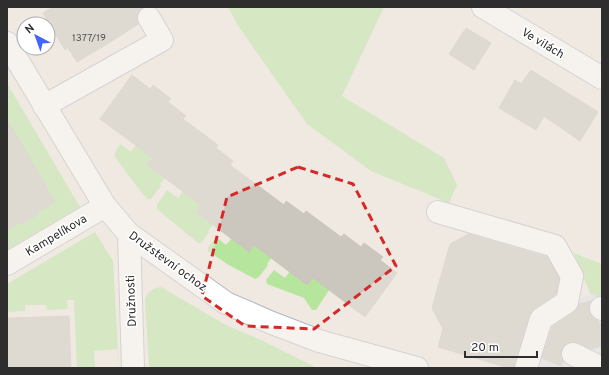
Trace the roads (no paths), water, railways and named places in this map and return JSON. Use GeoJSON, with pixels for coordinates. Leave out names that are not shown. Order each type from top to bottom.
{"type":"FeatureCollection","features":[{"type":"Feature","properties":{"kind":"street","name":"Ve vilách"},"geometry":{"type":"LineString","coordinates":[[483,7],[602,78]]}},
{"type":"Feature","properties":{"kind":"street"},"geometry":{"type":"LineString","coordinates":[[44,106],[162,40],[149,18]]}},
{"type":"Feature","properties":{"kind":"street","name":"Družstevní ochoz"},"geometry":{"type":"LineString","coordinates":[[7,43],[105,206],[128,234],[226,303],[272,323],[320,341],[417,368]]}},
{"type":"Feature","properties":{"kind":"street","name":"Kampelíkova"},"geometry":{"type":"LineString","coordinates":[[7,264],[105,206]]}},
{"type":"Feature","properties":{"kind":"street"},"geometry":{"type":"LineString","coordinates":[[438,212],[555,246],[572,276],[567,302],[541,319],[526,368]]}},
{"type":"Feature","properties":{"kind":"street","name":"Družnosti"},"geometry":{"type":"LineString","coordinates":[[128,234],[133,368]]}},
{"type":"Feature","properties":{"kind":"street"},"geometry":{"type":"LineString","coordinates":[[573,354],[602,368]]}}]}
